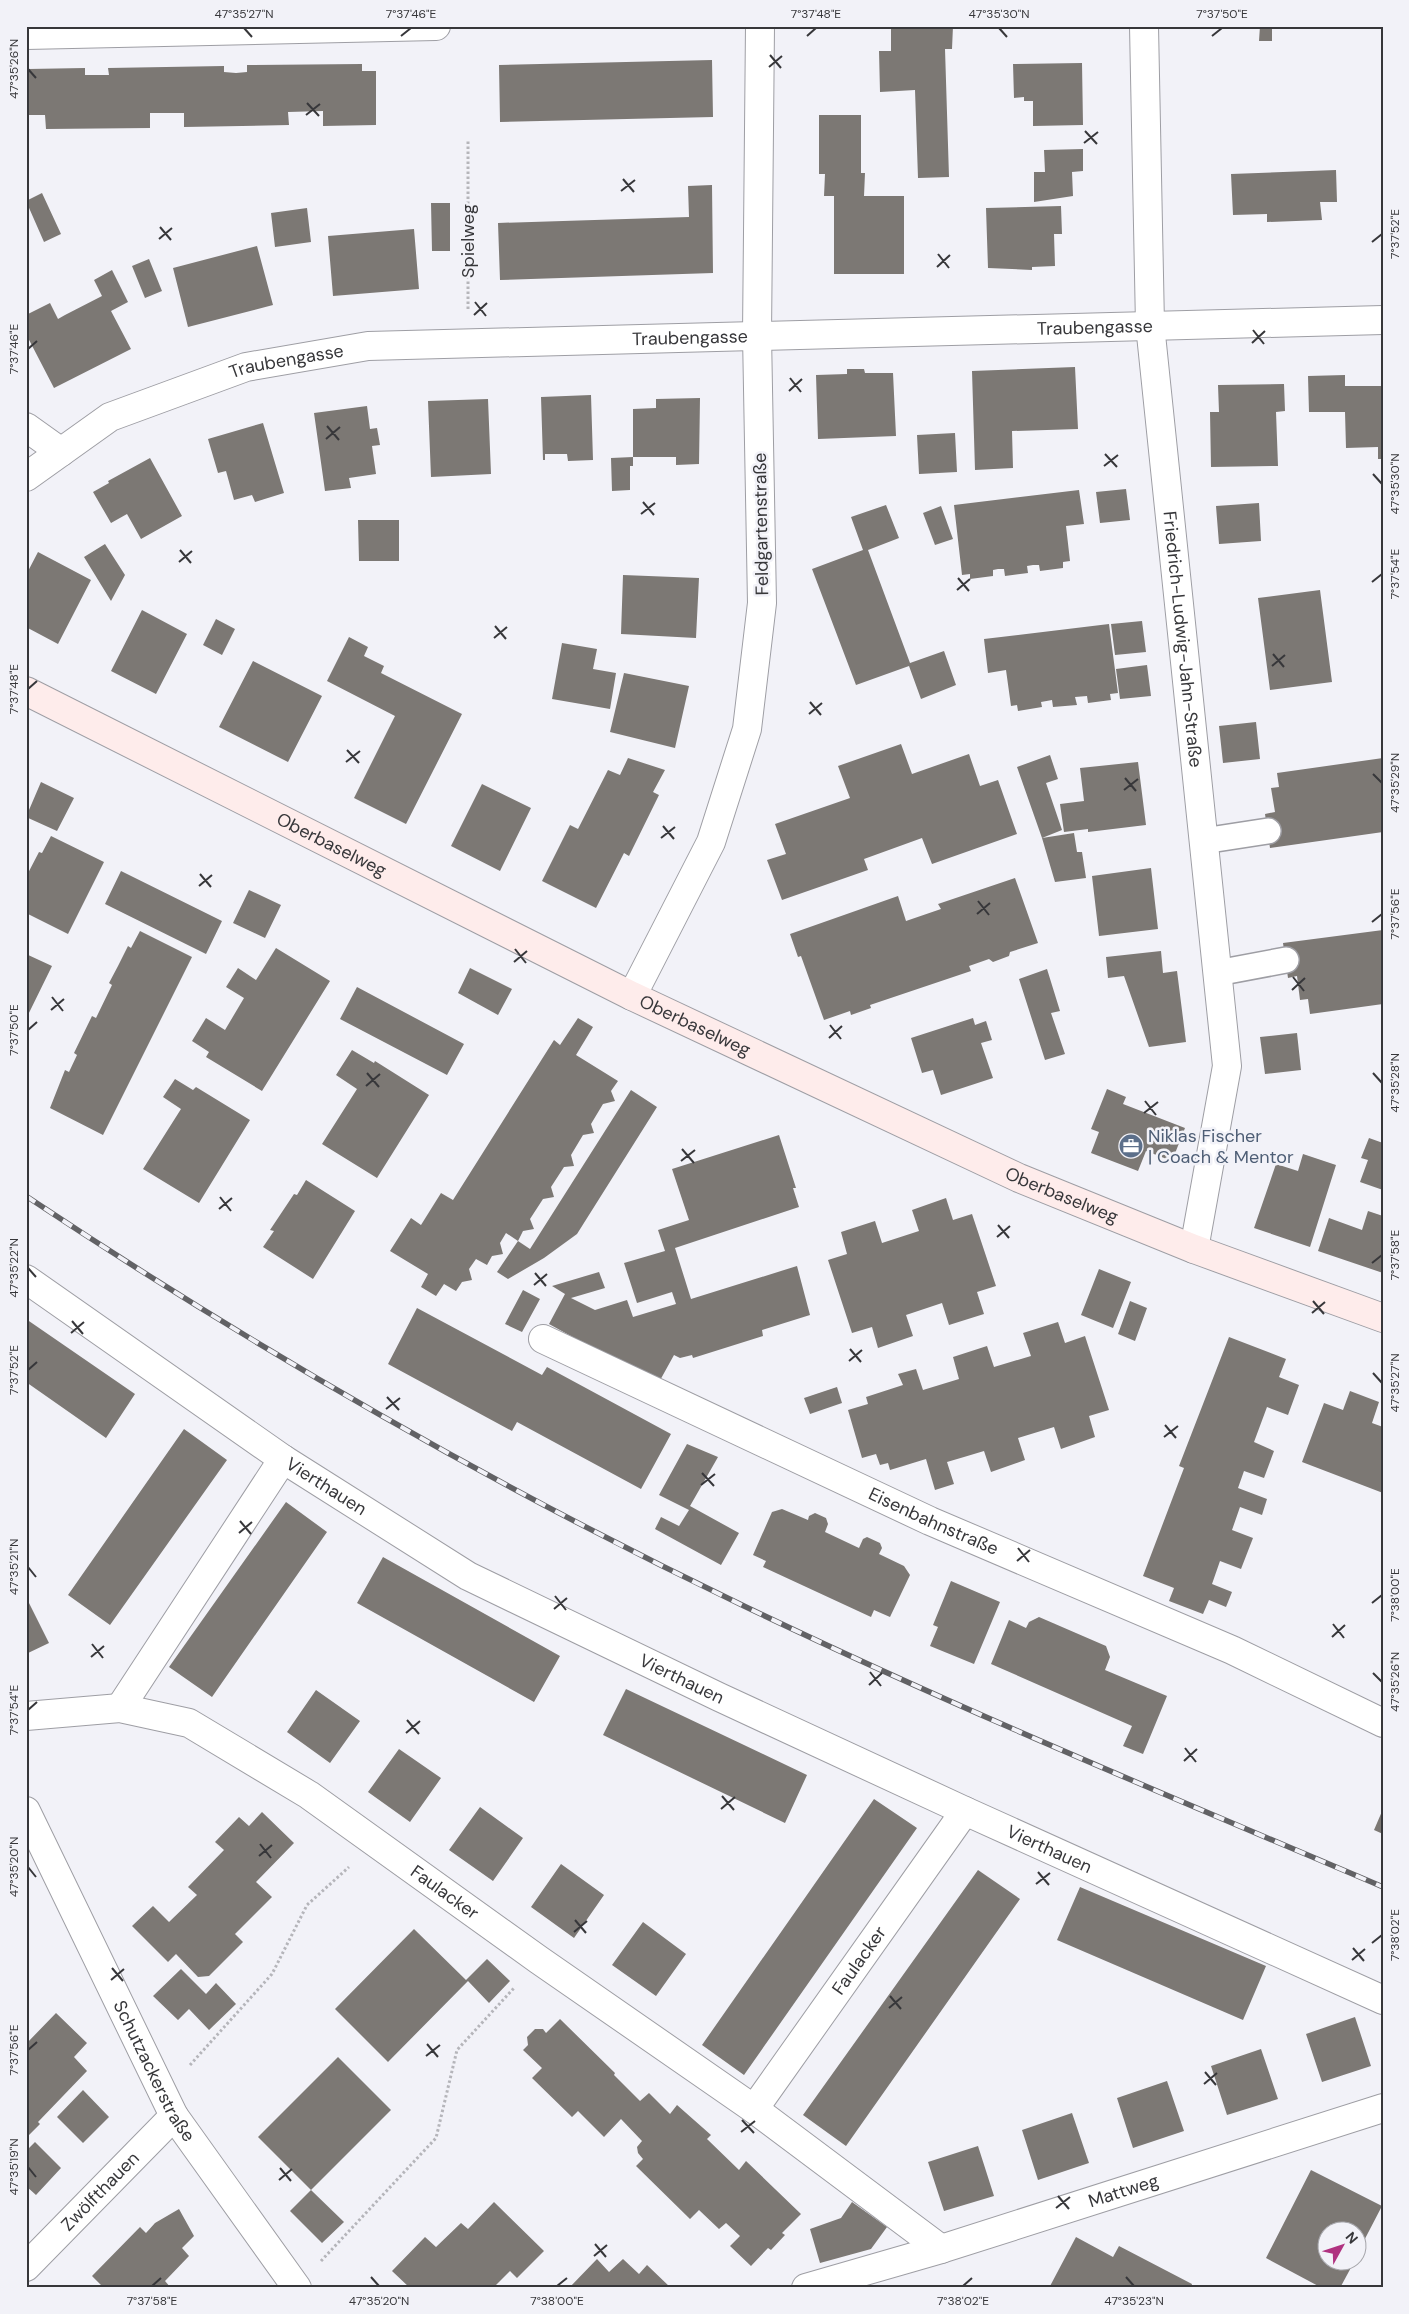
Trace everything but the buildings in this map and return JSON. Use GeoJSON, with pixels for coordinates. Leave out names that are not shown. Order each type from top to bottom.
{"type":"FeatureCollection","features":[{"type":"Feature","properties":{"kind":"street","name":"Feldgartenstraße"},"geometry":{"type":"LineString","coordinates":[[632,996],[711,842],[747,729],[762,603],[757,335],[760,26]]}},
{"type":"Feature","properties":{"kind":"street","name":"Friedrich-Ludwig-Jahn-Straße"},"geometry":{"type":"LineString","coordinates":[[1144,26],[1150,325],[1227,1066],[1194,1250]]}},
{"type":"Feature","properties":{"kind":"street"},"geometry":{"type":"LineString","coordinates":[[26,34],[430,27]]}},
{"type":"Feature","properties":{"kind":"street","name":"Traubengasse"},"geometry":{"type":"LineString","coordinates":[[26,477],[110,417],[246,367],[368,346],[1383,320]]}},
{"type":"Feature","properties":{"kind":"street"},"geometry":{"type":"LineString","coordinates":[[26,427],[61,452]]}},
{"type":"Feature","properties":{"kind":"street","name":"Oberbaselweg"},"geometry":{"type":"LineString","coordinates":[[26,691],[632,996],[1019,1178],[1194,1250],[1383,1318]]}},
{"type":"Feature","properties":{"kind":"street","name":"Vierthauen"},"geometry":{"type":"LineString","coordinates":[[26,1279],[283,1459],[468,1576],[719,1697],[965,1811],[1383,2000]]}},
{"type":"Feature","properties":{"kind":"street","name":"Eisenbahnstraße"},"geometry":{"type":"LineString","coordinates":[[543,1339],[930,1522],[1232,1650],[1383,1723]]}},
{"type":"Feature","properties":{"kind":"street"},"geometry":{"type":"LineString","coordinates":[[120,1708],[283,1459]]}},
{"type":"Feature","properties":{"kind":"street","name":"Faulacker"},"geometry":{"type":"LineString","coordinates":[[26,1716],[120,1708],[189,1723],[309,1795],[374,1844],[754,2109],[941,2249]]}},
{"type":"Feature","properties":{"kind":"street","name":"Schutzackerstraße"},"geometry":{"type":"LineString","coordinates":[[26,1811],[169,2106],[297,2287]]}},
{"type":"Feature","properties":{"kind":"street","name":"Faulacker"},"geometry":{"type":"LineString","coordinates":[[754,2109],[965,1811]]}},
{"type":"Feature","properties":{"kind":"street","name":"Zwölfthauen"},"geometry":{"type":"LineString","coordinates":[[26,2267],[169,2106]]}},
{"type":"Feature","properties":{"kind":"street","name":"Mattweg"},"geometry":{"type":"LineString","coordinates":[[806,2288],[941,2249],[1383,2108]]}},
{"type":"Feature","properties":{"kind":"lane"},"geometry":{"type":"LineString","coordinates":[[1203,841],[1268,831]]}},
{"type":"Feature","properties":{"kind":"lane"},"geometry":{"type":"LineString","coordinates":[[1217,973],[1286,960]]}},
{"type":"Feature","properties":{"kind":"path","name":"Spielweg"},"geometry":{"type":"LineString","coordinates":[[468,139],[468,343]]}},
{"type":"Feature","properties":{"kind":"path"},"geometry":{"type":"LineString","coordinates":[[169,2106],[272,1974],[307,1905],[374,1844]]}},
{"type":"Feature","properties":{"kind":"path"},"geometry":{"type":"LineString","coordinates":[[297,2287],[436,2138],[457,2050],[539,1960]]}},
{"type":"Feature","properties":{"kind":"railway"},"geometry":{"type":"LineString","coordinates":[[26,1196],[200,1308],[378,1414],[468,1464],[651,1560],[902,1680],[1142,1785],[1383,1887]]}},
{"type":"Feature","properties":{"kind":"place","name":"Niklas Fischer | Coach & Mentor"},"geometry":{"type":"Point","coordinates":[1131,1146]}}]}
